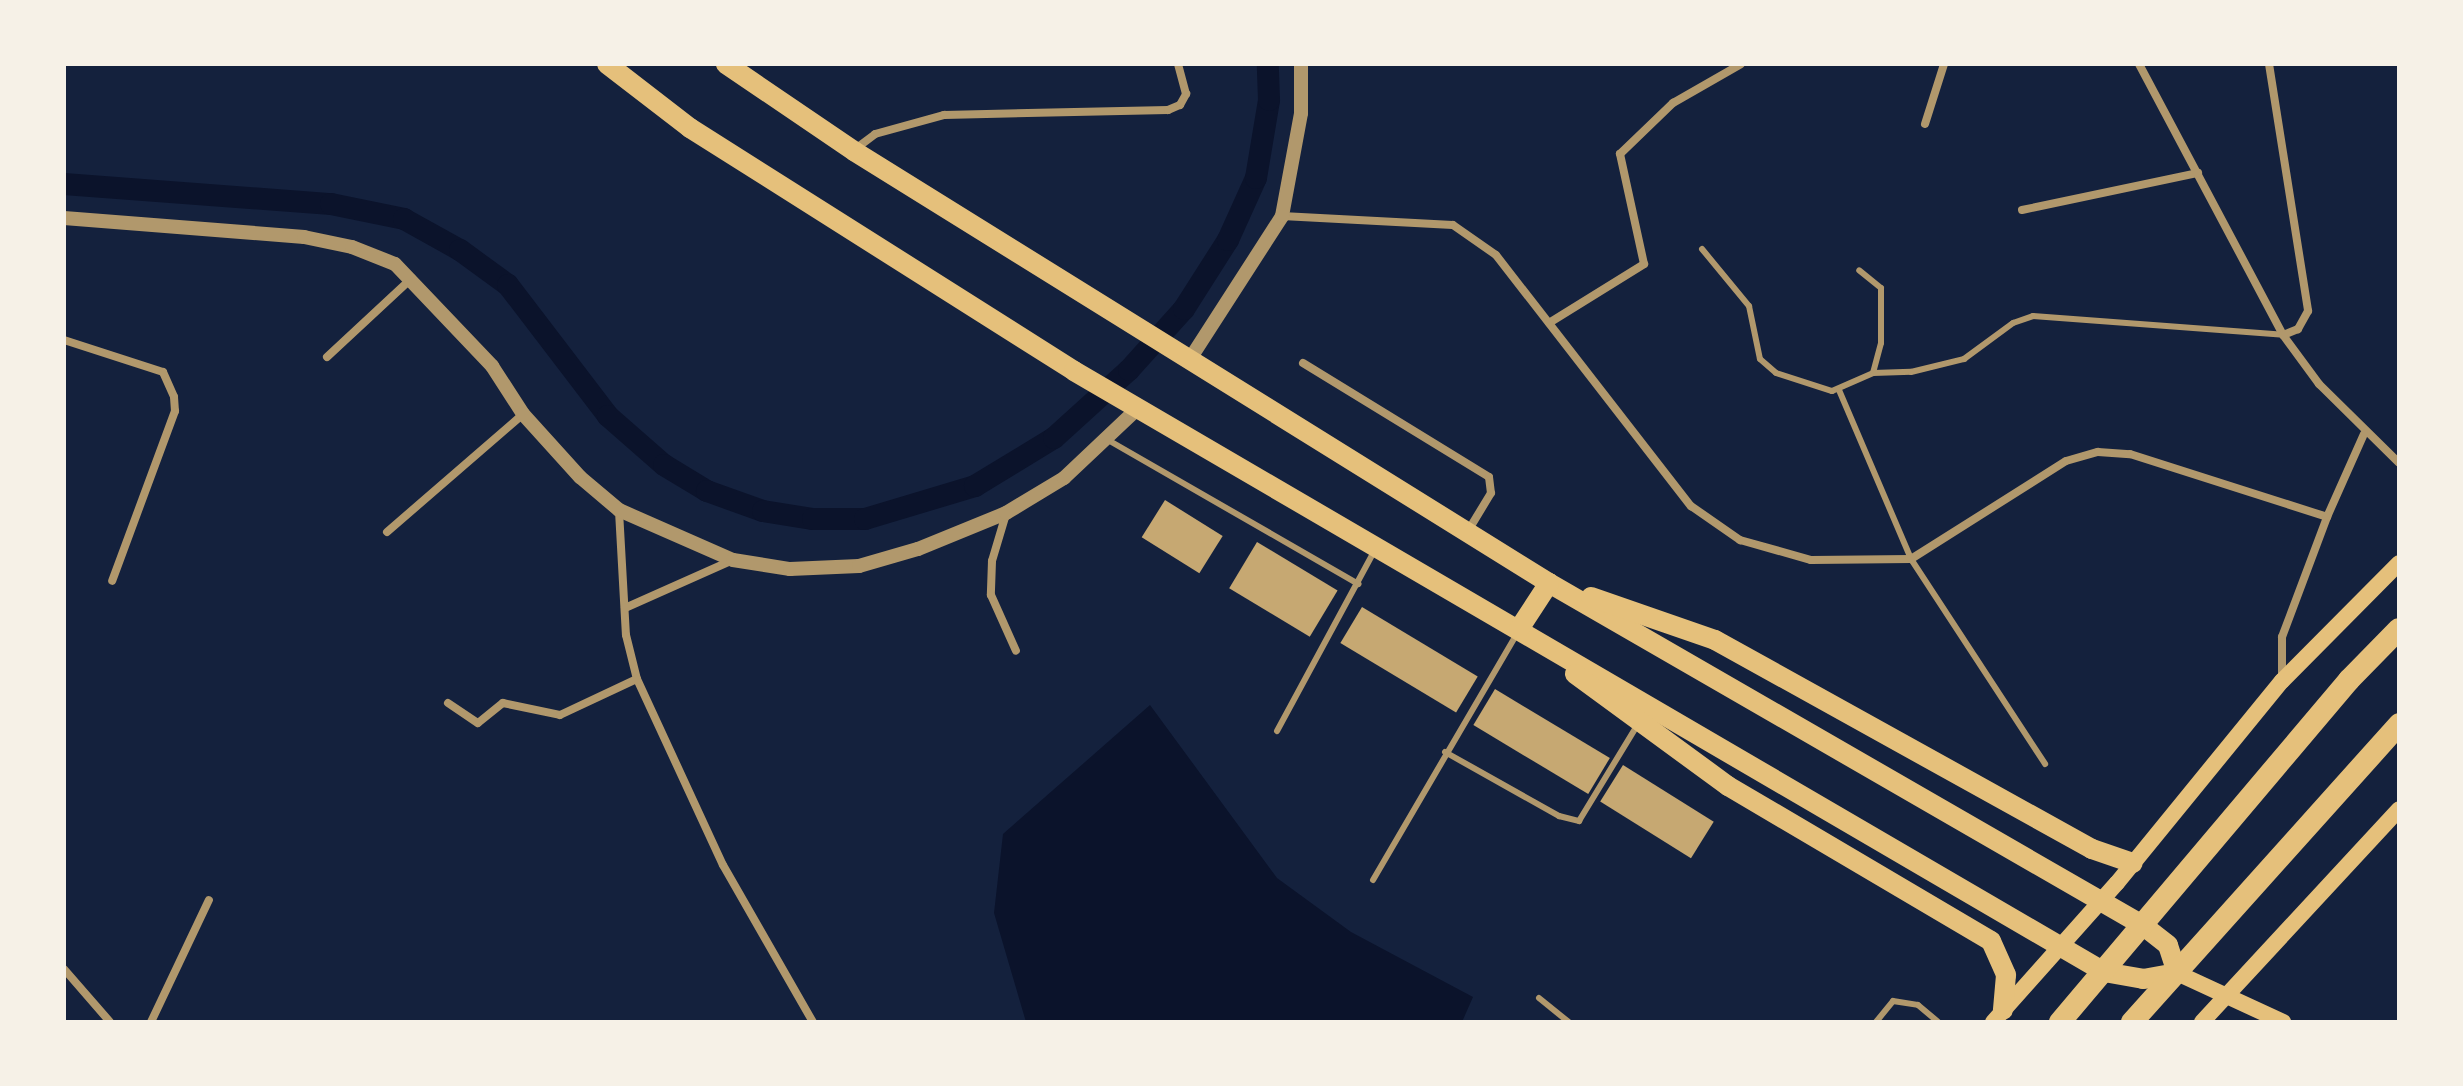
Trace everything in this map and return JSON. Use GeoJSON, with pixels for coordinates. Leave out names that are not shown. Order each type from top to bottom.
{"type":"FeatureCollection","features":[{"type":"Feature","properties":{"kind":"highway"},"geometry":{"type":"LineString","coordinates":[[2060,1022],[2330,702],[2399,629]]}},
{"type":"Feature","properties":{"kind":"highway"},"geometry":{"type":"LineString","coordinates":[[2132,1022],[2399,724]]}},
{"type":"Feature","properties":{"kind":"main road"},"geometry":{"type":"LineString","coordinates":[[607,64],[690,128],[1074,371],[2104,972],[2143,979],[2177,973],[2283,1022]]}},
{"type":"Feature","properties":{"kind":"main road"},"geometry":{"type":"LineString","coordinates":[[726,64],[854,151],[1549,583],[2144,926],[2168,945],[2177,973]]}},
{"type":"Feature","properties":{"kind":"main road"},"geometry":{"type":"LineString","coordinates":[[1998,1016],[2100,903],[2282,681],[2399,563]]}},
{"type":"Feature","properties":{"kind":"main road"},"geometry":{"type":"LineString","coordinates":[[1519,629],[1549,583]]}},
{"type":"Feature","properties":{"kind":"main road"},"geometry":{"type":"LineString","coordinates":[[1549,583],[1715,640],[2092,849],[2133,863]]}},
{"type":"Feature","properties":{"kind":"main road"},"geometry":{"type":"LineString","coordinates":[[1519,629],[1638,724],[1728,786],[1991,941],[2006,975],[1998,1016]]}},
{"type":"Feature","properties":{"kind":"main road"},"geometry":{"type":"LineString","coordinates":[[2202,1022],[2396,816]]}},
{"type":"Feature","properties":{"kind":"main road"},"geometry":{"type":"LineString","coordinates":[[2225,997],[2255,1022]]}},
{"type":"Feature","properties":{"kind":"street"},"geometry":{"type":"LineString","coordinates":[[854,151],[875,134],[944,115],[1168,110],[1180,105],[1186,94],[1178,64]]}},
{"type":"Feature","properties":{"kind":"street"},"geometry":{"type":"LineString","coordinates":[[1190,359],[1282,216],[1301,113],[1301,64]]}},
{"type":"Feature","properties":{"kind":"street"},"geometry":{"type":"LineString","coordinates":[[1549,323],[1644,264],[1620,154],[1673,103],[1741,64]]}},
{"type":"Feature","properties":{"kind":"street"},"geometry":{"type":"LineString","coordinates":[[1925,124],[1944,64]]}},
{"type":"Feature","properties":{"kind":"street"},"geometry":{"type":"LineString","coordinates":[[2139,64],[2283,335],[2364,434],[2399,463]]}},
{"type":"Feature","properties":{"kind":"street"},"geometry":{"type":"LineString","coordinates":[[2269,64],[2308,311],[2298,329],[2283,335]]}},
{"type":"Feature","properties":{"kind":"street"},"geometry":{"type":"LineString","coordinates":[[2022,210],[2198,173]]}},
{"type":"Feature","properties":{"kind":"street"},"geometry":{"type":"LineString","coordinates":[[1282,216],[1453,225],[1496,255],[1691,506],[1740,540],[1811,560],[1911,559],[2066,461],[2098,452],[2130,454],[2327,517]]}},
{"type":"Feature","properties":{"kind":"street"},"geometry":{"type":"LineString","coordinates":[[64,218],[304,237],[352,247],[395,264],[413,278],[492,366],[523,414],[580,477],[619,510],[733,560],[790,569],[859,566],[1006,513],[1064,478],[1137,409]]}},
{"type":"Feature","properties":{"kind":"street"},"geometry":{"type":"LineString","coordinates":[[327,357],[413,278]]}},
{"type":"Feature","properties":{"kind":"street"},"geometry":{"type":"LineString","coordinates":[[64,340],[163,372],[174,397],[175,411],[112,581]]}},
{"type":"Feature","properties":{"kind":"street"},"geometry":{"type":"LineString","coordinates":[[1303,363],[1489,477],[1491,493],[1468,532]]}},
{"type":"Feature","properties":{"kind":"street"},"geometry":{"type":"LineString","coordinates":[[387,532],[523,414]]}},
{"type":"Feature","properties":{"kind":"street"},"geometry":{"type":"LineString","coordinates":[[2282,681],[2282,637],[2327,517],[2364,434]]}},
{"type":"Feature","properties":{"kind":"street"},"geometry":{"type":"LineString","coordinates":[[619,510],[625,608],[637,679],[723,865],[813,1022]]}},
{"type":"Feature","properties":{"kind":"street"},"geometry":{"type":"LineString","coordinates":[[1006,513],[992,561],[991,595],[1016,651]]}},
{"type":"Feature","properties":{"kind":"street"},"geometry":{"type":"LineString","coordinates":[[625,608],[733,560]]}},
{"type":"Feature","properties":{"kind":"street"},"geometry":{"type":"LineString","coordinates":[[448,703],[478,723],[503,703],[560,715],[637,679]]}},
{"type":"Feature","properties":{"kind":"street"},"geometry":{"type":"LineString","coordinates":[[151,1022],[209,900]]}},
{"type":"Feature","properties":{"kind":"street"},"geometry":{"type":"LineString","coordinates":[[64,969],[110,1022]]}},
{"type":"Feature","properties":{"kind":"lane"},"geometry":{"type":"LineString","coordinates":[[1702,249],[1749,306],[1760,359],[1776,373],[1839,390],[1873,373],[1911,372],[1964,359],[2013,323],[2033,316],[2283,335]]}},
{"type":"Feature","properties":{"kind":"lane"},"geometry":{"type":"LineString","coordinates":[[1859,270],[1881,288],[1885,311],[1873,373]]}},
{"type":"Feature","properties":{"kind":"lane"},"geometry":{"type":"LineString","coordinates":[[1839,390],[1911,559],[2045,764]]}},
{"type":"Feature","properties":{"kind":"lane"},"geometry":{"type":"LineString","coordinates":[[1108,439],[1358,584]]}},
{"type":"Feature","properties":{"kind":"lane"},"geometry":{"type":"LineString","coordinates":[[1277,731],[1377,547]]}},
{"type":"Feature","properties":{"kind":"lane"},"geometry":{"type":"LineString","coordinates":[[1373,880],[1519,629]]}},
{"type":"Feature","properties":{"kind":"lane"},"geometry":{"type":"LineString","coordinates":[[1445,752],[1559,816],[1579,821],[1638,724]]}},
{"type":"Feature","properties":{"kind":"lane"},"geometry":{"type":"LineString","coordinates":[[1539,998],[1569,1022]]}},
{"type":"Feature","properties":{"kind":"lane"},"geometry":{"type":"LineString","coordinates":[[1876,1022],[1893,1001],[1918,1005],[1938,1022]]}},
{"type":"Feature","properties":{"kind":"water"},"geometry":{"type":"Polygon","coordinates":[[[1150,705],[1277,878],[1351,932],[1473,997],[1462,1022],[1026,1022],[994,913],[1003,834],[1150,705]]]}},
{"type":"Feature","properties":{"kind":"building"},"geometry":{"type":"Polygon","coordinates":[[[1165,500],[1223,536],[1199,573],[1142,537],[1165,500]]]}},
{"type":"Feature","properties":{"kind":"building"},"geometry":{"type":"Polygon","coordinates":[[[1257,542],[1338,590],[1310,637],[1229,588],[1257,542]]]}},
{"type":"Feature","properties":{"kind":"building"},"geometry":{"type":"Polygon","coordinates":[[[1362,607],[1478,677],[1456,713],[1340,643],[1362,607]]]}},
{"type":"Feature","properties":{"kind":"building"},"geometry":{"type":"Polygon","coordinates":[[[1495,689],[1610,758],[1588,794],[1473,725],[1495,689]]]}},
{"type":"Feature","properties":{"kind":"building"},"geometry":{"type":"Polygon","coordinates":[[[1623,765],[1714,822],[1691,858],[1600,801],[1623,765]]]}},
{"type":"Feature","properties":{"kind":"waterway"},"geometry":{"type":"LineString","coordinates":[[64,184],[331,204],[404,219],[460,250],[508,285],[608,416],[664,465],[707,491],[763,511],[813,519],[865,519],[975,486],[1054,438],[1129,370],[1184,309],[1228,240],[1256,178],[1269,100],[1268,64]]}}]}
